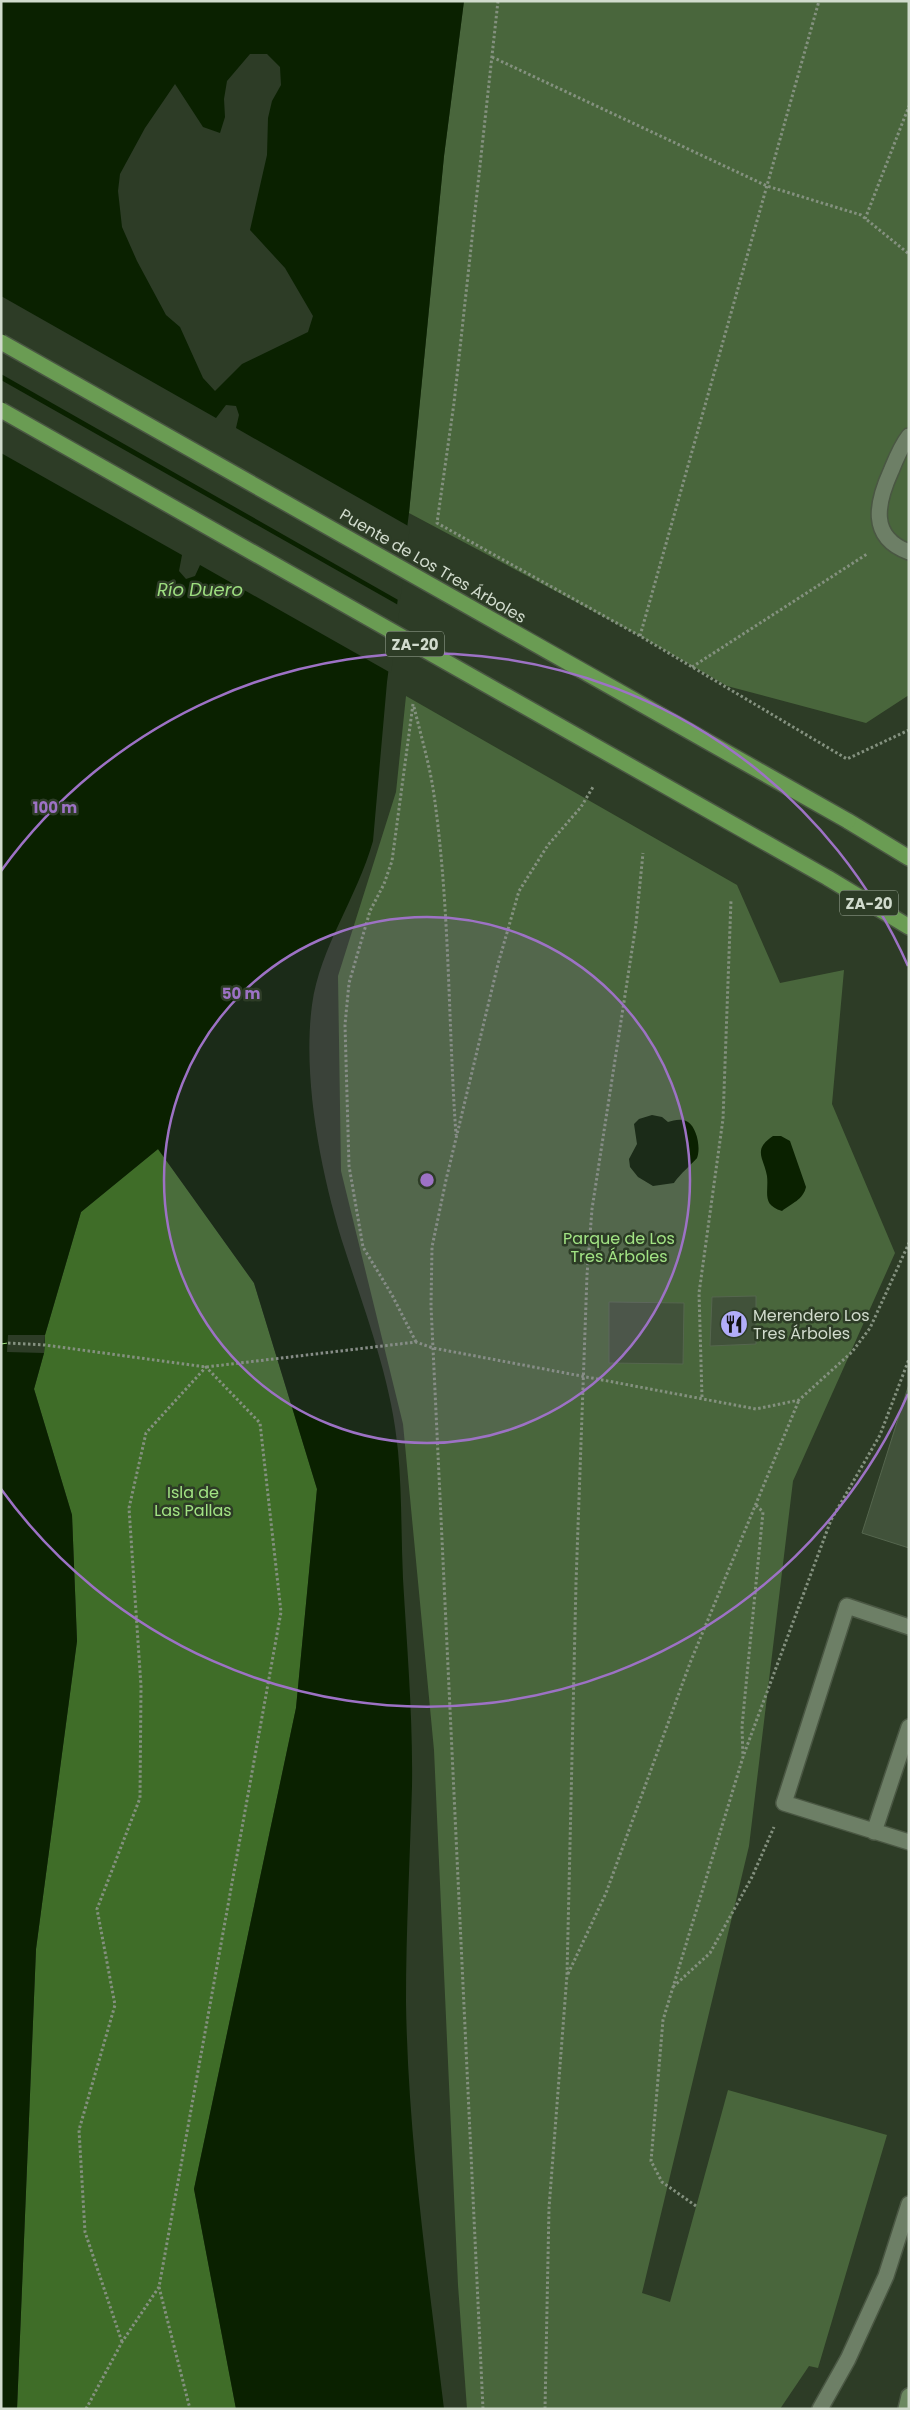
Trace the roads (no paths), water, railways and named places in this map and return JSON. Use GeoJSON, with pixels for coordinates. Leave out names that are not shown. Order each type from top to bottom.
{"type":"FeatureCollection","features":[{"type":"Feature","properties":{"kind":"highway","name":"Puente de Los Tres Árboles"},"geometry":{"type":"LineString","coordinates":[[1,342],[909,858]]}},
{"type":"Feature","properties":{"kind":"highway","name":"ZA-20"},"geometry":{"type":"LineString","coordinates":[[1,410],[828,878],[909,927]]}},
{"type":"Feature","properties":{"kind":"main road"},"geometry":{"type":"LineString","coordinates":[[906,2409],[909,2396]]}},
{"type":"Feature","properties":{"kind":"street"},"geometry":{"type":"LineString","coordinates":[[909,436],[900,449],[881,497],[879,520],[889,540],[909,552]]}},
{"type":"Feature","properties":{"kind":"street"},"geometry":{"type":"LineString","coordinates":[[909,1627],[847,1606],[784,1803],[909,1842]]}},
{"type":"Feature","properties":{"kind":"street"},"geometry":{"type":"LineString","coordinates":[[874,1832],[909,1728]]}},
{"type":"Feature","properties":{"kind":"street"},"geometry":{"type":"LineString","coordinates":[[820,2409],[848,2360],[886,2276],[909,2204]]}},
{"type":"Feature","properties":{"kind":"water","name":"Río Duero"},"geometry":{"type":"Polygon","coordinates":[[[1,1],[464,1],[444,156],[409,513],[387,682],[373,841],[358,883],[331,943],[316,984],[310,1034],[312,1097],[322,1161],[345,1250],[384,1374],[395,1425],[398,1451],[412,1760],[406,1975],[408,2053],[420,2206],[444,2409],[236,2409],[194,2189],[296,1708],[317,1489],[254,1283],[158,1149],[81,1212],[45,1335],[44,1353],[34,1389],[72,1515],[77,1641],[36,1949],[17,2409],[1,2409],[1,1]],[[250,54],[227,81],[224,99],[225,117],[220,133],[203,127],[175,84],[145,128],[120,174],[118,191],[122,227],[137,261],[166,315],[180,327],[203,378],[215,391],[242,364],[308,332],[313,316],[285,268],[250,230],[267,155],[268,118],[272,101],[281,85],[280,67],[267,54],[250,54]]]}},
{"type":"Feature","properties":{"kind":"water"},"geometry":{"type":"Polygon","coordinates":[[[652,1115],[662,1117],[668,1122],[686,1121],[696,1133],[699,1149],[697,1158],[674,1183],[653,1186],[638,1177],[630,1167],[629,1159],[637,1144],[634,1124],[639,1119],[652,1115]]]}},
{"type":"Feature","properties":{"kind":"water"},"geometry":{"type":"Polygon","coordinates":[[[773,1136],[781,1136],[790,1141],[806,1187],[800,1198],[782,1211],[771,1205],[767,1197],[767,1176],[761,1154],[763,1146],[773,1136]]]}},
{"type":"Feature","properties":{"kind":"place","name":"Merendero Los Tres Árboles"},"geometry":{"type":"Point","coordinates":[734,1324]}},
{"type":"Feature","properties":{"kind":"park label","name":"Parque de Los Tres Árboles"},"geometry":{"type":"Point","coordinates":[619,1247]}},
{"type":"Feature","properties":{"kind":"park label","name":"Isla de Las Pallas"},"geometry":{"type":"Point","coordinates":[193,1501]}}]}
